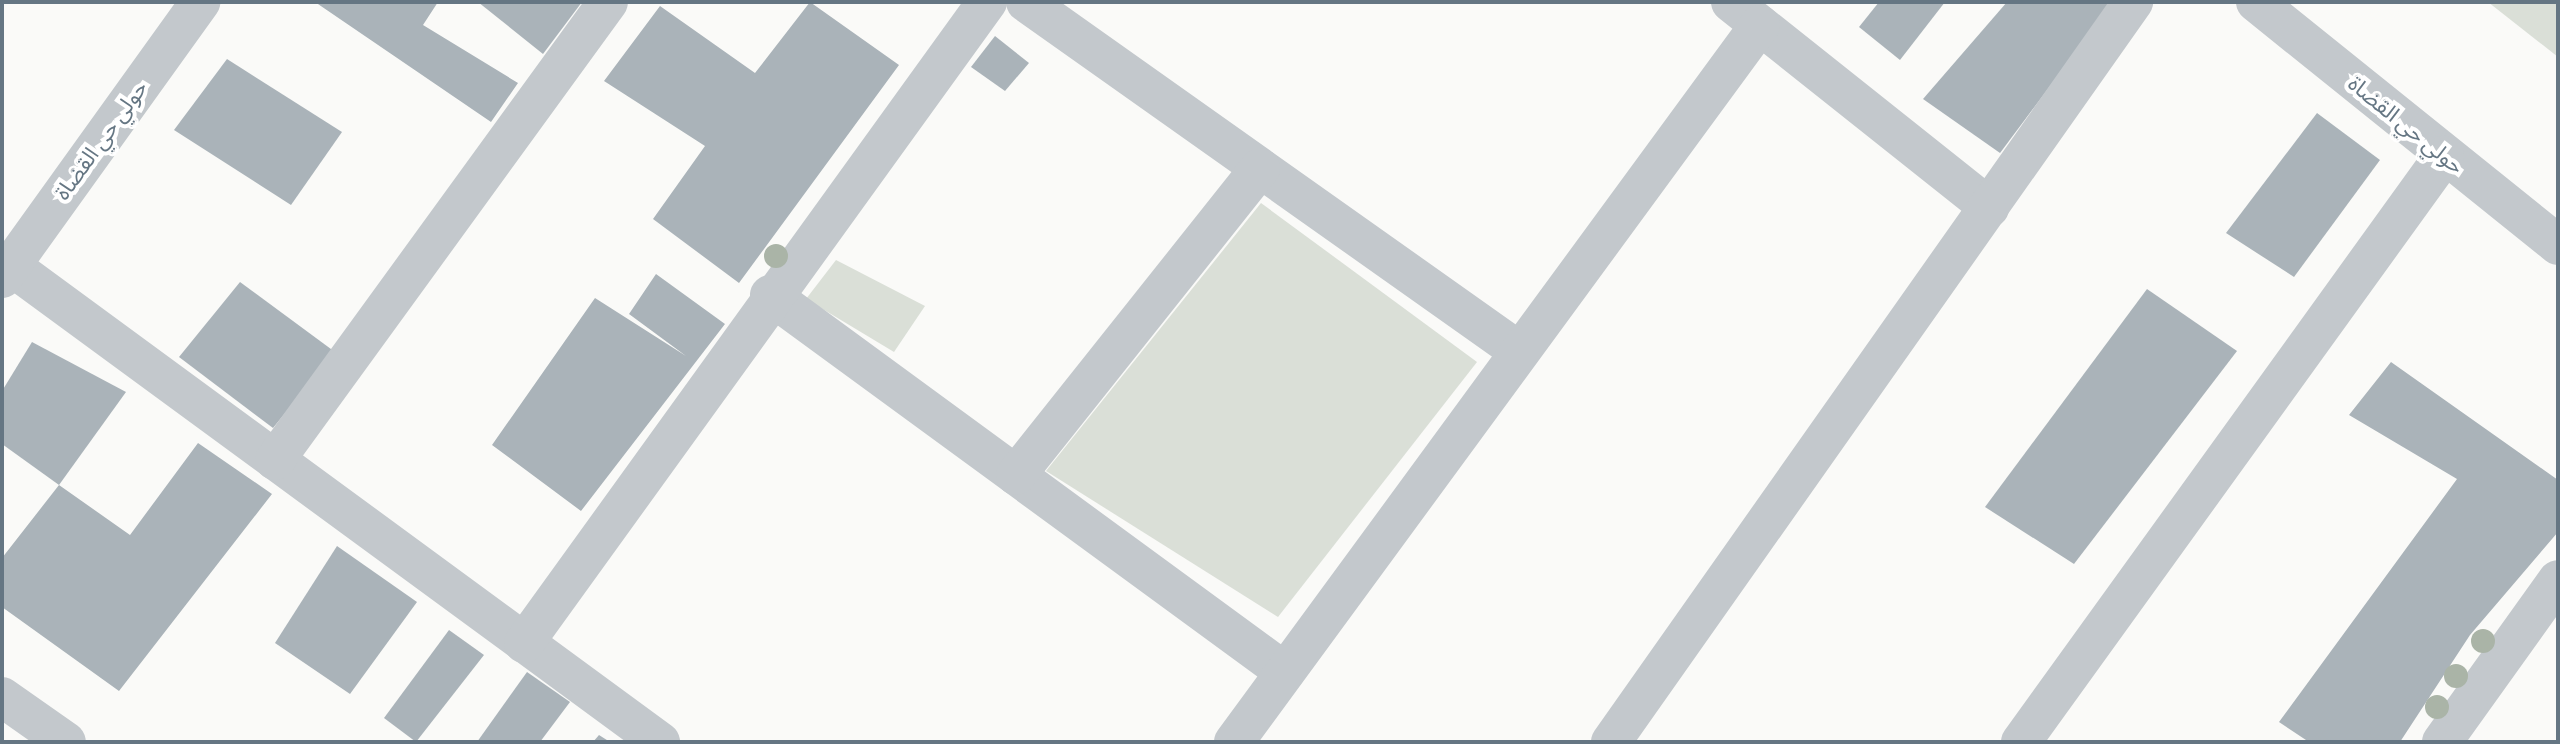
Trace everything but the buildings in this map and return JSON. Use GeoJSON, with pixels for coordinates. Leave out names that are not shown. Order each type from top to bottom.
{"type":"FeatureCollection","features":[{"type":"Feature","properties":{"kind":"street","name":"حولي حي القضاة"},"geometry":{"type":"LineString","coordinates":[[6,272],[200,2]]}},
{"type":"Feature","properties":{"kind":"street"},"geometry":{"type":"LineString","coordinates":[[275,460],[608,2]]}},
{"type":"Feature","properties":{"kind":"street"},"geometry":{"type":"LineString","coordinates":[[524,643],[770,295],[987,2]]}},
{"type":"Feature","properties":{"kind":"street"},"geometry":{"type":"LineString","coordinates":[[1026,2],[1520,352]]}},
{"type":"Feature","properties":{"kind":"street"},"geometry":{"type":"LineString","coordinates":[[1611,742],[2133,2]]}},
{"type":"Feature","properties":{"kind":"street","name":"حولي حي القضاة"},"geometry":{"type":"LineString","coordinates":[[2256,2],[2558,245]]}},
{"type":"Feature","properties":{"kind":"street"},"geometry":{"type":"LineString","coordinates":[[1234,742],[1520,352],[1746,14],[1989,207]]}},
{"type":"Feature","properties":{"kind":"street"},"geometry":{"type":"LineString","coordinates":[[2021,742],[2444,156]]}},
{"type":"Feature","properties":{"kind":"street"},"geometry":{"type":"LineString","coordinates":[[1016,475],[1260,168]]}},
{"type":"Feature","properties":{"kind":"street"},"geometry":{"type":"LineString","coordinates":[[6,272],[275,460],[660,742]]}},
{"type":"Feature","properties":{"kind":"street"},"geometry":{"type":"LineString","coordinates":[[770,295],[1285,672]]}},
{"type":"Feature","properties":{"kind":"street"},"geometry":{"type":"LineString","coordinates":[[2442,742],[2558,580]]}},
{"type":"Feature","properties":{"kind":"street"},"geometry":{"type":"LineString","coordinates":[[2,697],[66,742]]}},
{"type":"Feature","properties":{"kind":"shaded area"},"geometry":{"type":"Polygon","coordinates":[[[2488,2],[2558,2],[2558,57],[2488,2]]]}},
{"type":"Feature","properties":{"kind":"shaded area"},"geometry":{"type":"Polygon","coordinates":[[[1261,203],[1477,362],[1278,617],[1046,471],[1261,203]]]}},
{"type":"Feature","properties":{"kind":"shaded area"},"geometry":{"type":"Polygon","coordinates":[[[836,260],[925,306],[894,352],[806,299],[836,260]]]}}]}
